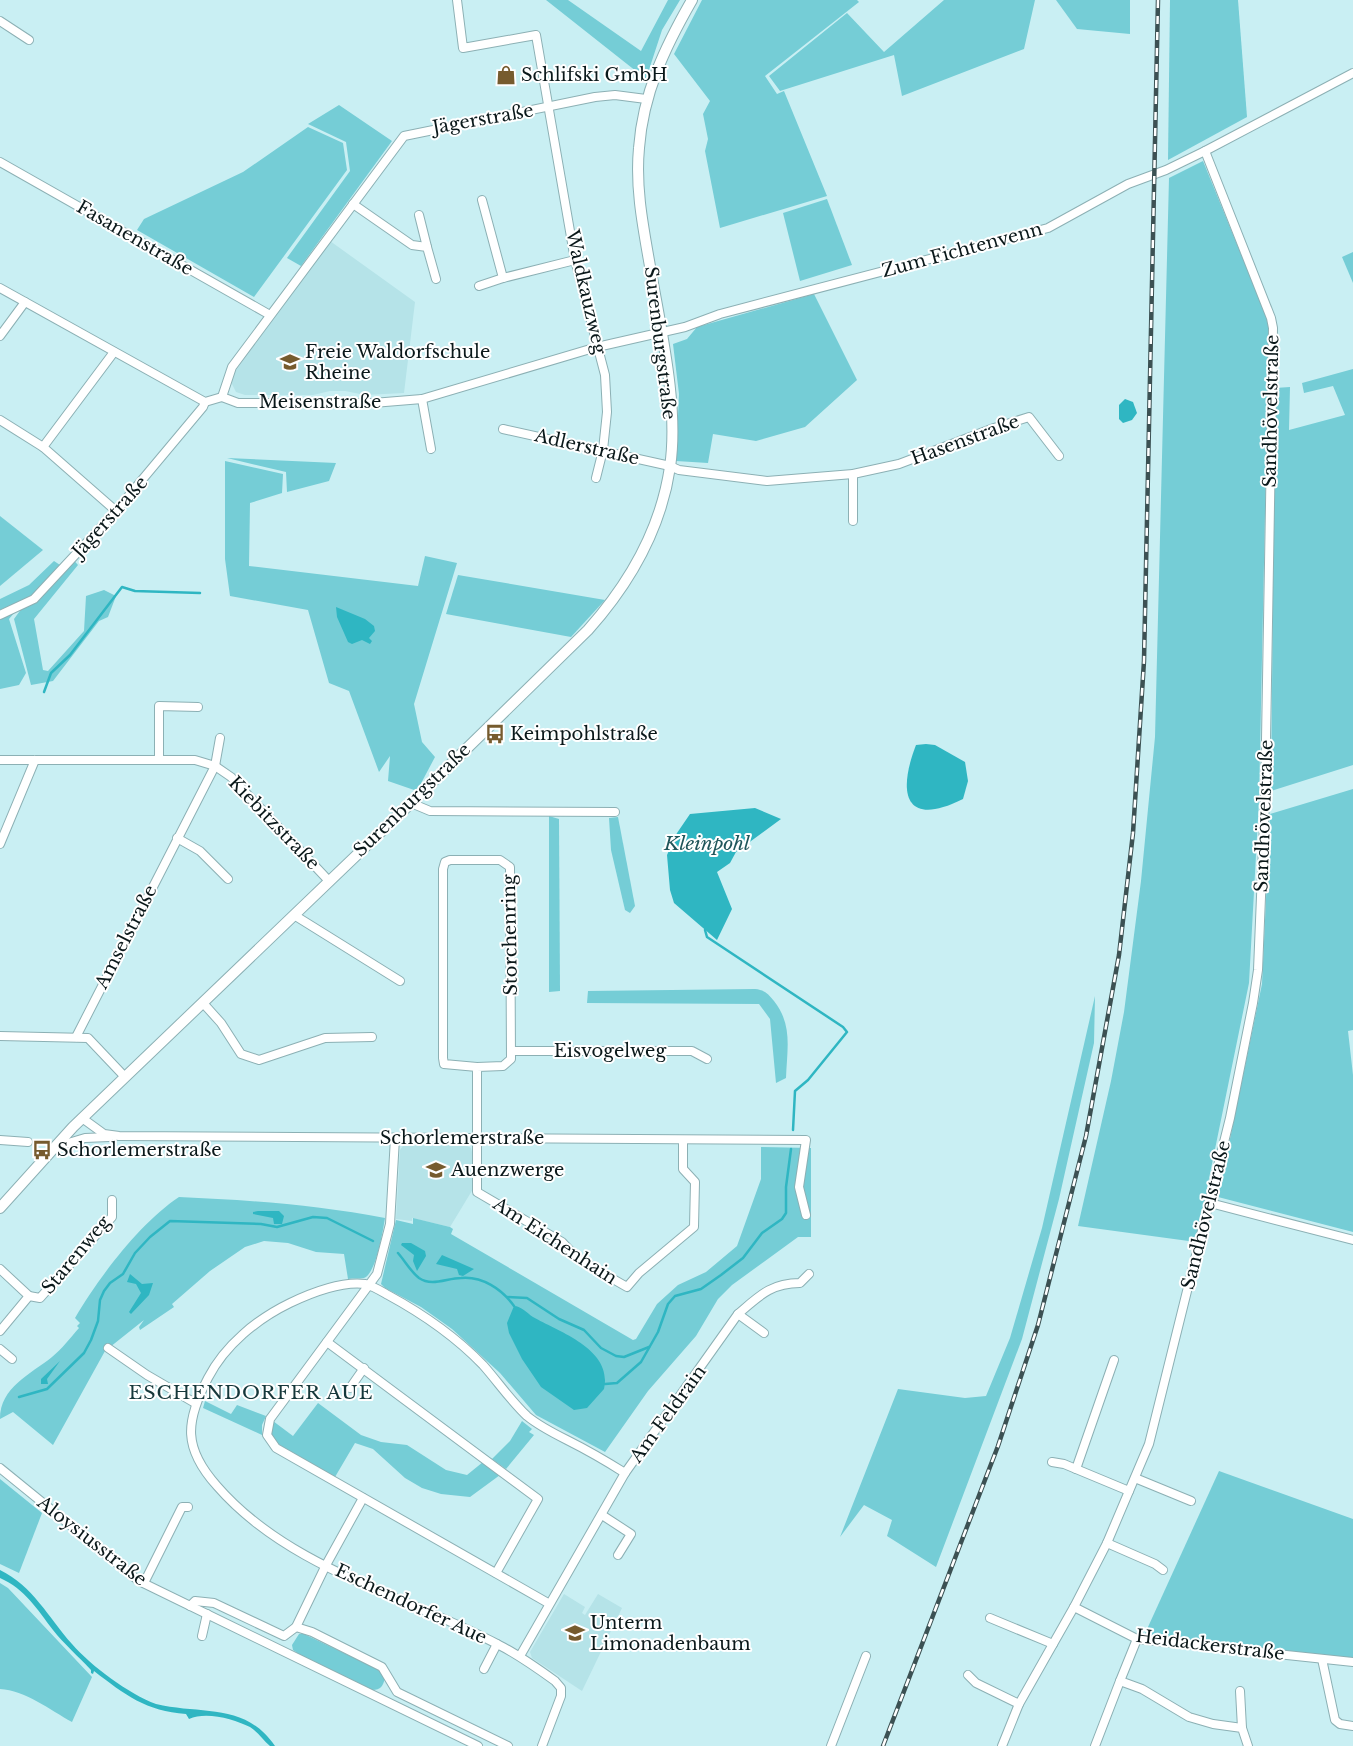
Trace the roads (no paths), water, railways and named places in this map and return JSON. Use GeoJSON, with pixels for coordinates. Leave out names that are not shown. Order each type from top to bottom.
{"type":"FeatureCollection","features":[{"type":"Feature","properties":{"kind":"street","name":"Waldkauzweg"},"geometry":{"type":"LineString","coordinates":[[457,0],[463,48],[536,35],[575,260],[605,375],[608,412],[603,450],[596,478]]}},
{"type":"Feature","properties":{"kind":"street","name":"Surenburgstraße"},"geometry":{"type":"LineString","coordinates":[[0,1208],[82,1118],[411,803],[605,611],[630,575],[645,547],[664,496],[670,466],[670,399],[639,194],[639,150],[646,99],[655,71],[692,0]]}},
{"type":"Feature","properties":{"kind":"street"},"geometry":{"type":"LineString","coordinates":[[0,21],[29,40]]}},
{"type":"Feature","properties":{"kind":"street","name":"Zum Fichtenvenn"},"geometry":{"type":"LineString","coordinates":[[661,331],[685,327],[720,314],[1048,228],[1128,184],[1166,170],[1205,151],[1353,73]]}},
{"type":"Feature","properties":{"kind":"street","name":"Jägerstraße"},"geometry":{"type":"LineString","coordinates":[[222,397],[232,367],[404,136],[615,95],[646,99]]}},
{"type":"Feature","properties":{"kind":"street","name":"Sandhövelstraße"},"geometry":{"type":"LineString","coordinates":[[1002,1746],[1019,1704],[1074,1607],[1107,1543],[1149,1444],[1230,1118],[1258,970],[1265,800],[1273,328],[1271,318],[1205,151]]}},
{"type":"Feature","properties":{"kind":"street","name":"Fasanenstraße"},"geometry":{"type":"LineString","coordinates":[[0,162],[270,315]]}},
{"type":"Feature","properties":{"kind":"street"},"geometry":{"type":"LineString","coordinates":[[482,200],[503,278]]}},
{"type":"Feature","properties":{"kind":"street"},"geometry":{"type":"LineString","coordinates":[[353,204],[412,245],[427,247]]}},
{"type":"Feature","properties":{"kind":"street"},"geometry":{"type":"LineString","coordinates":[[419,214],[436,279]]}},
{"type":"Feature","properties":{"kind":"street"},"geometry":{"type":"LineString","coordinates":[[479,286],[575,260]]}},
{"type":"Feature","properties":{"kind":"street"},"geometry":{"type":"LineString","coordinates":[[0,288],[205,402],[222,397]]}},
{"type":"Feature","properties":{"kind":"street"},"geometry":{"type":"LineString","coordinates":[[0,336],[25,302]]}},
{"type":"Feature","properties":{"kind":"street","name":"Meisenstraße"},"geometry":{"type":"LineString","coordinates":[[222,397],[238,403],[373,403],[422,399],[598,347],[661,331]]}},
{"type":"Feature","properties":{"kind":"street"},"geometry":{"type":"LineString","coordinates":[[43,447],[114,352]]}},
{"type":"Feature","properties":{"kind":"street"},"geometry":{"type":"LineString","coordinates":[[422,399],[431,449]]}},
{"type":"Feature","properties":{"kind":"street","name":"Jägerstraße"},"geometry":{"type":"LineString","coordinates":[[0,615],[34,600],[116,511],[203,408],[205,402]]}},
{"type":"Feature","properties":{"kind":"street","name":"Hasenstraße"},"geometry":{"type":"LineString","coordinates":[[670,466],[679,470],[767,481],[853,474],[899,464],[994,428],[1029,418],[1059,456]]}},
{"type":"Feature","properties":{"kind":"street"},"geometry":{"type":"LineString","coordinates":[[0,420],[43,447],[116,511]]}},
{"type":"Feature","properties":{"kind":"street","name":"Adlerstraße"},"geometry":{"type":"LineString","coordinates":[[503,429],[670,466]]}},
{"type":"Feature","properties":{"kind":"street"},"geometry":{"type":"LineString","coordinates":[[853,474],[854,521]]}},
{"type":"Feature","properties":{"kind":"street"},"geometry":{"type":"LineString","coordinates":[[159,759],[159,706],[198,708]]}},
{"type":"Feature","properties":{"kind":"street","name":"Amselstraße"},"geometry":{"type":"LineString","coordinates":[[76,1037],[177,838],[216,766],[220,738]]}},
{"type":"Feature","properties":{"kind":"street","name":"Kiebitzstraße"},"geometry":{"type":"LineString","coordinates":[[0,760],[159,759],[194,760],[216,766],[231,777],[329,881]]}},
{"type":"Feature","properties":{"kind":"street"},"geometry":{"type":"LineString","coordinates":[[0,844],[35,760]]}},
{"type":"Feature","properties":{"kind":"street"},"geometry":{"type":"LineString","coordinates":[[411,803],[430,811],[615,812]]}},
{"type":"Feature","properties":{"kind":"street"},"geometry":{"type":"LineString","coordinates":[[177,838],[200,851],[228,879]]}},
{"type":"Feature","properties":{"kind":"street","name":"Storchenring"},"geometry":{"type":"LineString","coordinates":[[450,860],[500,860],[510,866],[511,1059],[503,1066],[477,1067],[450,1066],[444,1064],[443,1058],[443,869],[445,862],[450,860]]}},
{"type":"Feature","properties":{"kind":"street"},"geometry":{"type":"LineString","coordinates":[[294,915],[400,981]]}},
{"type":"Feature","properties":{"kind":"street"},"geometry":{"type":"LineString","coordinates":[[203,1003],[221,1023],[241,1054],[259,1060],[325,1038],[372,1037]]}},
{"type":"Feature","properties":{"kind":"street"},"geometry":{"type":"LineString","coordinates":[[0,1036],[88,1038],[125,1076]]}},
{"type":"Feature","properties":{"kind":"street","name":"Eisvogelweg"},"geometry":{"type":"LineString","coordinates":[[510,1051],[692,1051],[707,1059]]}},
{"type":"Feature","properties":{"kind":"street"},"geometry":{"type":"LineString","coordinates":[[477,1067],[477,1138]]}},
{"type":"Feature","properties":{"kind":"street","name":"Schorlemerstraße"},"geometry":{"type":"LineString","coordinates":[[82,1118],[104,1134],[119,1136]]}},
{"type":"Feature","properties":{"kind":"street","name":"Schorlemerstraße"},"geometry":{"type":"LineString","coordinates":[[55,1147],[85,1138],[119,1136],[806,1140],[799,1187],[806,1215]]}},
{"type":"Feature","properties":{"kind":"street"},"geometry":{"type":"LineString","coordinates":[[394,1138],[390,1224],[377,1274],[370,1286],[270,1418],[267,1434],[276,1448],[548,1603]]}},
{"type":"Feature","properties":{"kind":"street","name":"Am Eichenhain"},"geometry":{"type":"LineString","coordinates":[[477,1138],[477,1192],[562,1242],[578,1259],[627,1287],[639,1273],[694,1227],[695,1182],[683,1168],[683,1140]]}},
{"type":"Feature","properties":{"kind":"street"},"geometry":{"type":"LineString","coordinates":[[0,1140],[28,1142]]}},
{"type":"Feature","properties":{"kind":"street","name":"Starenweg"},"geometry":{"type":"LineString","coordinates":[[0,1269],[29,1296],[40,1298],[112,1217],[112,1200]]}},
{"type":"Feature","properties":{"kind":"street"},"geometry":{"type":"LineString","coordinates":[[1210,1203],[1353,1240]]}},
{"type":"Feature","properties":{"kind":"street","name":"Am Feldrain"},"geometry":{"type":"LineString","coordinates":[[520,1656],[548,1603],[602,1516],[625,1473],[738,1314],[759,1296],[782,1283],[800,1284],[809,1274]]}},
{"type":"Feature","properties":{"kind":"street","name":"Eschendorfer Aue"},"geometry":{"type":"LineString","coordinates":[[542,1746],[560,1696],[561,1688],[520,1656],[326,1565],[279,1539],[244,1512],[215,1485],[196,1455],[190,1431],[195,1403],[211,1373],[230,1346],[255,1324],[278,1308],[305,1296],[347,1284],[370,1286],[428,1318],[461,1344],[526,1415],[540,1426],[625,1473]]}},
{"type":"Feature","properties":{"kind":"street","name":"Starenweg"},"geometry":{"type":"LineString","coordinates":[[0,1331],[29,1296]]}},
{"type":"Feature","properties":{"kind":"street"},"geometry":{"type":"LineString","coordinates":[[738,1314],[764,1333]]}},
{"type":"Feature","properties":{"kind":"street"},"geometry":{"type":"LineString","coordinates":[[328,1342],[538,1499],[496,1573]]}},
{"type":"Feature","properties":{"kind":"street"},"geometry":{"type":"LineString","coordinates":[[108,1348],[147,1375],[195,1403]]}},
{"type":"Feature","properties":{"kind":"street"},"geometry":{"type":"LineString","coordinates":[[0,1349],[12,1358]]}},
{"type":"Feature","properties":{"kind":"street"},"geometry":{"type":"LineString","coordinates":[[1076,1469],[1114,1360]]}},
{"type":"Feature","properties":{"kind":"street"},"geometry":{"type":"LineString","coordinates":[[350,1388],[364,1368]]}},
{"type":"Feature","properties":{"kind":"street"},"geometry":{"type":"LineString","coordinates":[[1052,1462],[1076,1469],[1130,1492]]}},
{"type":"Feature","properties":{"kind":"street","name":"Aloysiusstraße"},"geometry":{"type":"LineString","coordinates":[[0,1468],[144,1583],[478,1746]]}},
{"type":"Feature","properties":{"kind":"street"},"geometry":{"type":"LineString","coordinates":[[1135,1478],[1190,1501]]}},
{"type":"Feature","properties":{"kind":"street"},"geometry":{"type":"LineString","coordinates":[[326,1565],[363,1498]]}},
{"type":"Feature","properties":{"kind":"street"},"geometry":{"type":"LineString","coordinates":[[144,1583],[182,1508],[188,1507]]}},
{"type":"Feature","properties":{"kind":"street"},"geometry":{"type":"LineString","coordinates":[[602,1516],[631,1534],[618,1554]]}},
{"type":"Feature","properties":{"kind":"street"},"geometry":{"type":"LineString","coordinates":[[1107,1543],[1155,1564],[1163,1570]]}},
{"type":"Feature","properties":{"kind":"street","name":"Eschendorfer Aue"},"geometry":{"type":"LineString","coordinates":[[296,1627],[326,1565]]}},
{"type":"Feature","properties":{"kind":"street"},"geometry":{"type":"LineString","coordinates":[[190,1606],[195,1601],[214,1603],[284,1636]]}},
{"type":"Feature","properties":{"kind":"street","name":"Heidackerstraße"},"geometry":{"type":"LineString","coordinates":[[1074,1607],[1137,1639],[1353,1662]]}},
{"type":"Feature","properties":{"kind":"street"},"geometry":{"type":"LineString","coordinates":[[202,1636],[207,1614]]}},
{"type":"Feature","properties":{"kind":"street"},"geometry":{"type":"LineString","coordinates":[[990,1618],[1052,1644]]}},
{"type":"Feature","properties":{"kind":"street"},"geometry":{"type":"LineString","coordinates":[[284,1636],[296,1627],[312,1632],[382,1667],[397,1692],[508,1746]]}},
{"type":"Feature","properties":{"kind":"street"},"geometry":{"type":"LineString","coordinates":[[284,1636],[284,1652]]}},
{"type":"Feature","properties":{"kind":"street"},"geometry":{"type":"LineString","coordinates":[[1095,1746],[1137,1639]]}},
{"type":"Feature","properties":{"kind":"street","name":"Eschendorfer Aue"},"geometry":{"type":"LineString","coordinates":[[484,1669],[497,1644]]}},
{"type":"Feature","properties":{"kind":"street"},"geometry":{"type":"LineString","coordinates":[[831,1746],[866,1656]]}},
{"type":"Feature","properties":{"kind":"street"},"geometry":{"type":"LineString","coordinates":[[1322,1659],[1336,1720],[1340,1724],[1353,1726]]}},
{"type":"Feature","properties":{"kind":"street"},"geometry":{"type":"LineString","coordinates":[[968,1675],[976,1683],[1019,1704]]}},
{"type":"Feature","properties":{"kind":"street"},"geometry":{"type":"LineString","coordinates":[[1120,1681],[1142,1689],[1189,1717],[1213,1724],[1242,1728]]}},
{"type":"Feature","properties":{"kind":"street"},"geometry":{"type":"LineString","coordinates":[[1240,1691],[1242,1728],[1248,1746]]}},
{"type":"Feature","properties":{"kind":"water"},"geometry":{"type":"Polygon","coordinates":[[[1125,399],[1133,402],[1137,413],[1132,420],[1123,423],[1119,419],[1119,405],[1125,399]]]}},
{"type":"Feature","properties":{"kind":"water"},"geometry":{"type":"Polygon","coordinates":[[[336,607],[365,619],[374,626],[375,631],[369,638],[372,641],[370,644],[362,640],[352,644],[348,642],[337,617],[336,607]]]}},
{"type":"Feature","properties":{"kind":"water"},"geometry":{"type":"Polygon","coordinates":[[[916,745],[935,745],[965,762],[968,781],[963,799],[944,807],[929,810],[918,808],[911,801],[907,791],[910,763],[916,745]]]}},
{"type":"Feature","properties":{"kind":"water","name":"Kleinpohl"},"geometry":{"type":"Polygon","coordinates":[[[755,808],[781,819],[736,852],[730,863],[717,872],[732,909],[717,940],[674,903],[670,890],[667,855],[677,833],[690,814],[755,808]]]}},
{"type":"Feature","properties":{"kind":"water"},"geometry":{"type":"Polygon","coordinates":[[[279,1211],[284,1216],[282,1224],[274,1224],[273,1218],[253,1214],[253,1212],[279,1211]]]}},
{"type":"Feature","properties":{"kind":"water"},"geometry":{"type":"Polygon","coordinates":[[[402,1243],[411,1243],[425,1251],[426,1256],[417,1271],[413,1261],[414,1255],[401,1245],[402,1243]]]}},
{"type":"Feature","properties":{"kind":"water"},"geometry":{"type":"Polygon","coordinates":[[[442,1255],[474,1269],[463,1276],[459,1275],[457,1269],[436,1264],[442,1255]]]}},
{"type":"Feature","properties":{"kind":"water"},"geometry":{"type":"Polygon","coordinates":[[[130,1274],[142,1284],[153,1283],[149,1295],[131,1314],[129,1312],[141,1293],[136,1284],[127,1282],[130,1274]]]}},
{"type":"Feature","properties":{"kind":"water"},"geometry":{"type":"Polygon","coordinates":[[[514,1306],[522,1308],[533,1317],[582,1344],[600,1363],[605,1375],[604,1389],[587,1408],[574,1410],[541,1387],[522,1359],[509,1333],[507,1323],[514,1306]]]}},
{"type":"Feature","properties":{"kind":"water"},"geometry":{"type":"Polygon","coordinates":[[[60,1361],[47,1379],[48,1384],[41,1384],[41,1379],[60,1361]]]}},
{"type":"Feature","properties":{"kind":"water"},"geometry":{"type":"Polygon","coordinates":[[[0,1570],[12,1577],[31,1593],[63,1634],[80,1652],[100,1670],[134,1694],[156,1704],[236,1716],[250,1722],[263,1732],[275,1746],[270,1746],[253,1729],[236,1721],[212,1716],[189,1719],[186,1714],[147,1705],[126,1694],[94,1671],[93,1674],[91,1673],[91,1670],[57,1635],[30,1600],[17,1588],[0,1578],[0,1570]]]}},
{"type":"Feature","properties":{"kind":"waterway"},"geometry":{"type":"LineString","coordinates":[[44,692],[51,673],[70,655],[122,587],[135,591],[200,593]]}},
{"type":"Feature","properties":{"kind":"waterway"},"geometry":{"type":"LineString","coordinates":[[705,930],[707,937],[843,1027],[847,1032],[808,1080],[795,1091],[793,1130]]}},
{"type":"Feature","properties":{"kind":"waterway"},"geometry":{"type":"LineString","coordinates":[[605,1384],[617,1383],[641,1362],[658,1332],[668,1304],[675,1296],[701,1289],[721,1275],[743,1258],[762,1233],[782,1219],[786,1213],[786,1187],[791,1149]]}},
{"type":"Feature","properties":{"kind":"waterway"},"geometry":{"type":"LineString","coordinates":[[19,1397],[47,1389],[84,1353],[98,1321],[100,1300],[104,1291],[110,1283],[123,1274],[135,1253],[150,1237],[170,1221],[261,1224],[277,1227],[313,1217],[327,1218],[373,1241]]}},
{"type":"Feature","properties":{"kind":"waterway"},"geometry":{"type":"LineString","coordinates":[[398,1253],[413,1273],[424,1281],[434,1282],[456,1278],[484,1281],[504,1294],[514,1306]]}},
{"type":"Feature","properties":{"kind":"waterway"},"geometry":{"type":"LineString","coordinates":[[507,1297],[527,1298],[559,1319],[584,1330],[601,1348],[616,1356],[624,1357],[649,1347]]}},
{"type":"Feature","properties":{"kind":"railway"},"geometry":{"type":"LineString","coordinates":[[883,1746],[998,1446],[1038,1325],[1086,1136],[1119,955],[1133,833],[1144,661],[1158,0]]}},
{"type":"Feature","properties":{"kind":"place","name":"Schlifski GmbH"},"geometry":{"type":"Point","coordinates":[506,75]}},
{"type":"Feature","properties":{"kind":"place","name":"Freie Waldorfschule Rheine"},"geometry":{"type":"Point","coordinates":[290,362]}},
{"type":"Feature","properties":{"kind":"place","name":"Keimpohlstraße"},"geometry":{"type":"Point","coordinates":[495,734]}},
{"type":"Feature","properties":{"kind":"place","name":"Schorlemerstraße"},"geometry":{"type":"Point","coordinates":[42,1150]}},
{"type":"Feature","properties":{"kind":"place","name":"Auenzwerge"},"geometry":{"type":"Point","coordinates":[436,1170]}},
{"type":"Feature","properties":{"kind":"place","name":"Unterm Limonadenbaum"},"geometry":{"type":"Point","coordinates":[575,1633]}},
{"type":"Feature","properties":{"kind":"district","name":"ESCHENDORFER AUE"},"geometry":{"type":"Point","coordinates":[251,1392]}}]}
